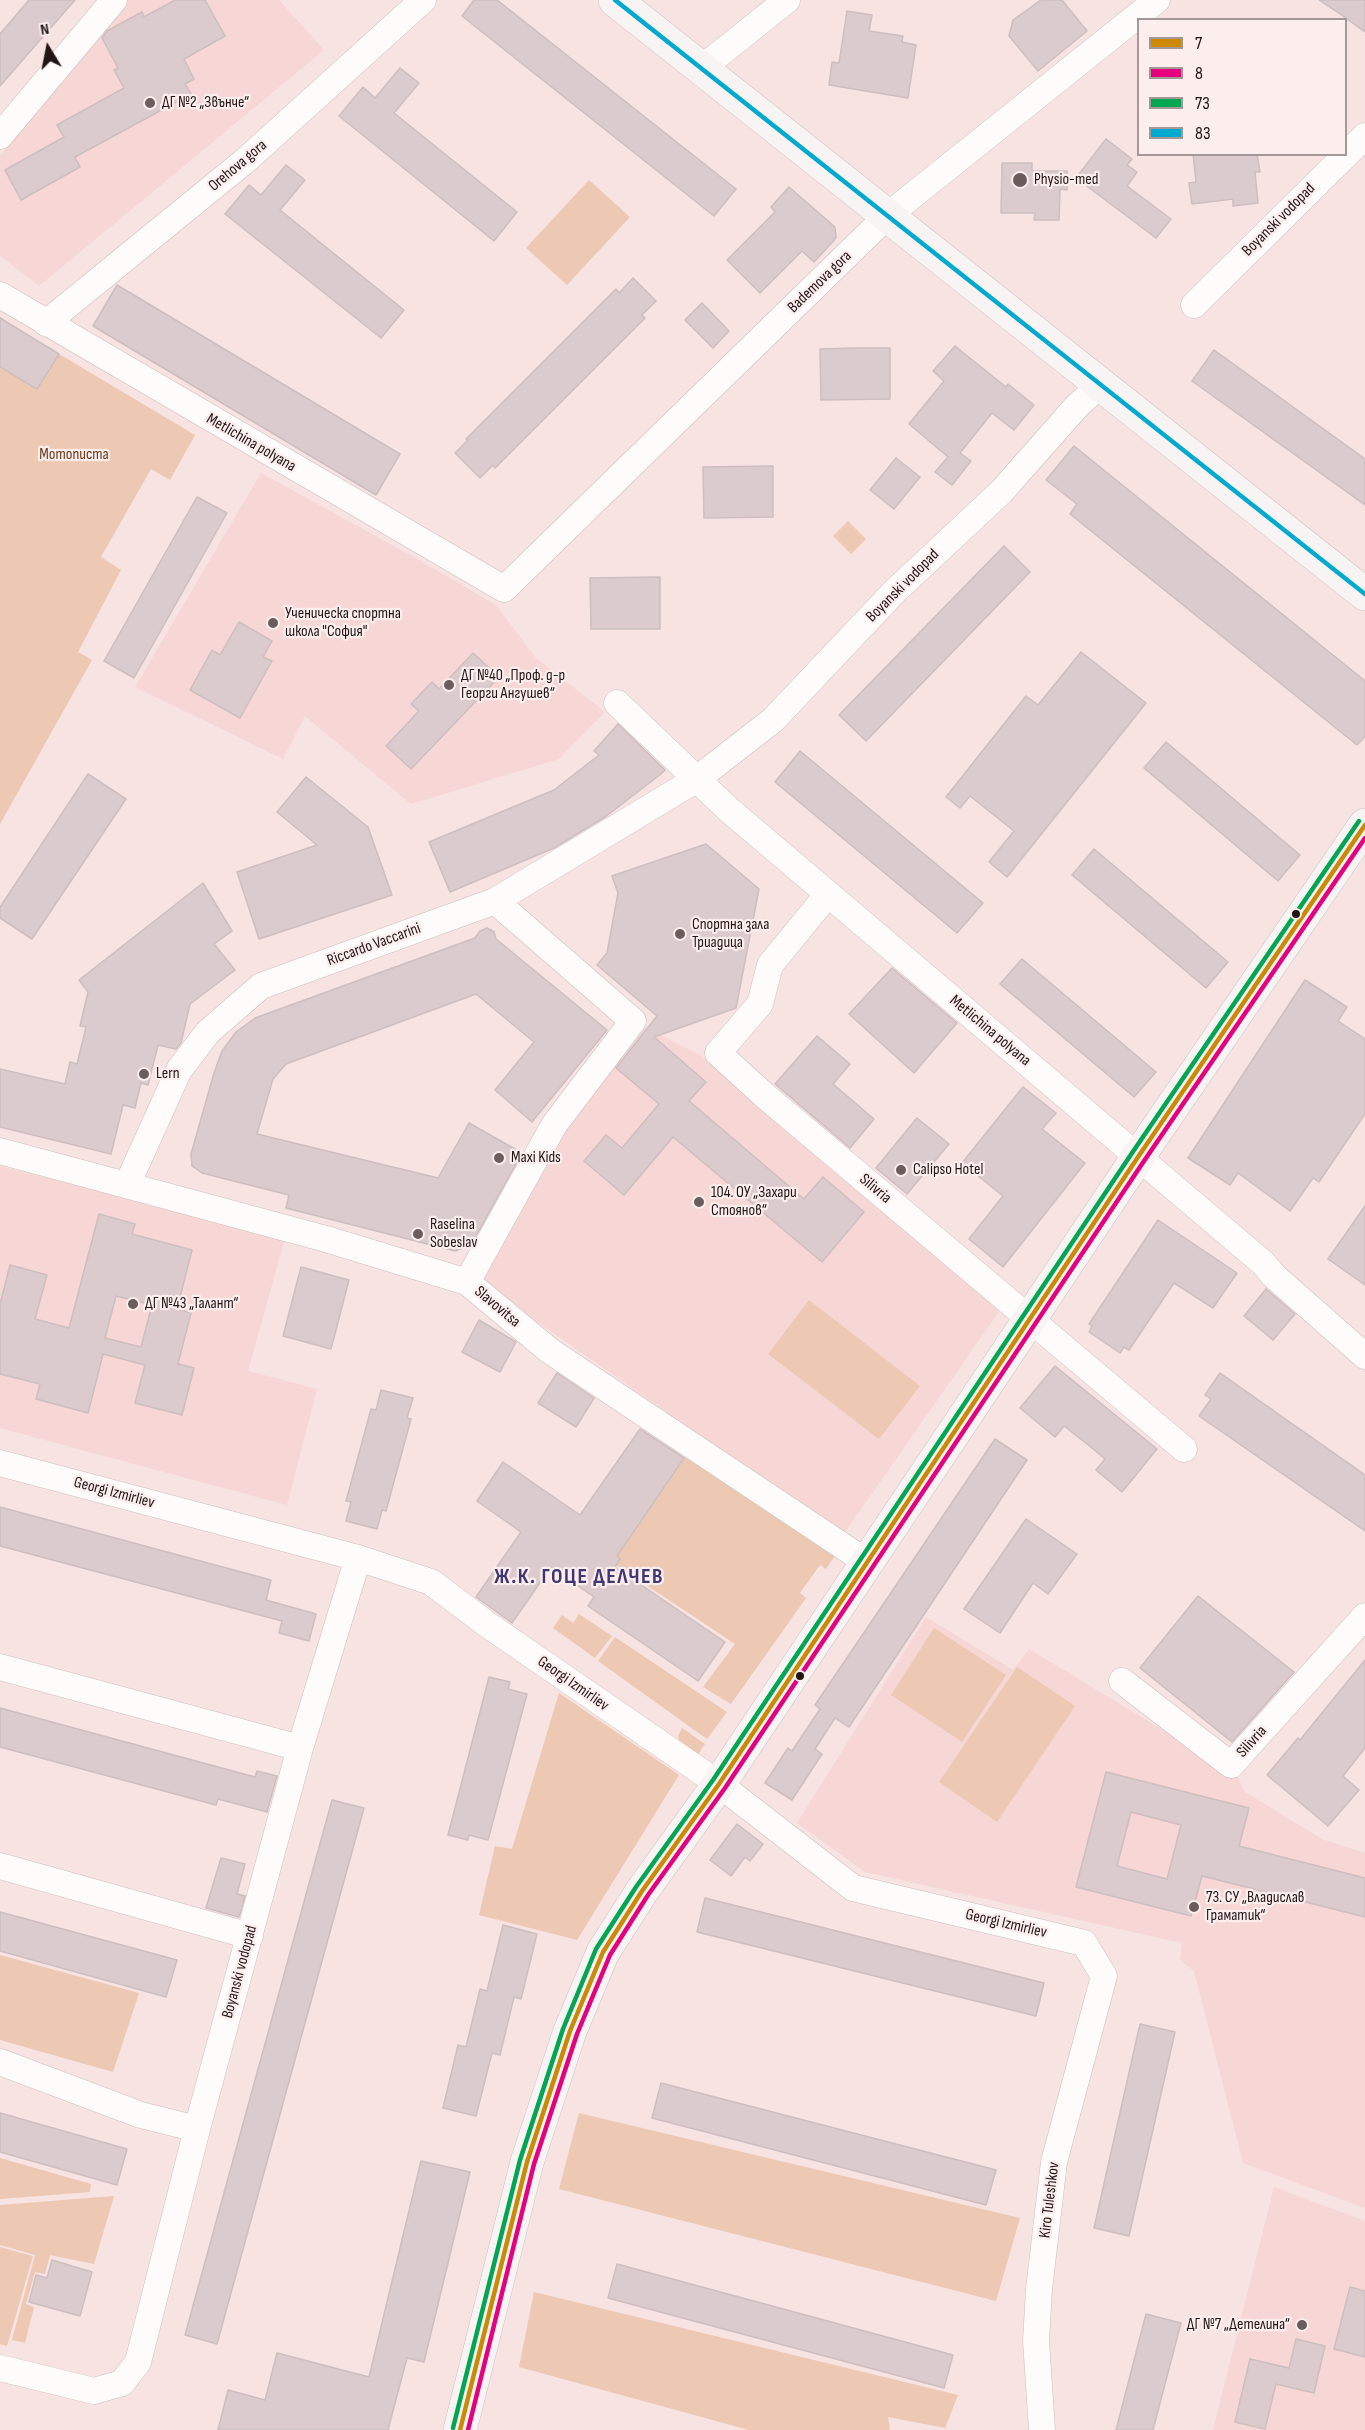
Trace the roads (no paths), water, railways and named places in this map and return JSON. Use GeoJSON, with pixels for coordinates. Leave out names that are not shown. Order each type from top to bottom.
{"type":"FeatureCollection","features":[{"type":"Feature","properties":{"kind":"street"},"geometry":{"type":"LineString","coordinates":[[0,136],[114,0]]}},
{"type":"Feature","properties":{"kind":"street","name":"Orehova gora"},"geometry":{"type":"LineString","coordinates":[[46,322],[246,160],[423,0]]}},
{"type":"Feature","properties":{"kind":"street"},"geometry":{"type":"LineString","coordinates":[[615,0],[1365,594]]}},
{"type":"Feature","properties":{"kind":"street"},"geometry":{"type":"LineString","coordinates":[[702,69],[787,0]]}},
{"type":"Feature","properties":{"kind":"street","name":"Bademova gora"},"geometry":{"type":"LineString","coordinates":[[504,590],[887,216],[1157,0]]}},
{"type":"Feature","properties":{"kind":"street","name":"Boyanski vodopad"},"geometry":{"type":"LineString","coordinates":[[1347,154],[1365,136]]}},
{"type":"Feature","properties":{"kind":"street","name":"Boyanski vodopad"},"geometry":{"type":"LineString","coordinates":[[1194,305],[1345,156]]}},
{"type":"Feature","properties":{"kind":"street","name":"Metlichina polyana"},"geometry":{"type":"LineString","coordinates":[[0,295],[504,590]]}},
{"type":"Feature","properties":{"kind":"street","name":"Boyanski vodopad"},"geometry":{"type":"LineString","coordinates":[[698,779],[773,720],[896,591],[1001,492],[1077,406],[1100,385]]}},
{"type":"Feature","properties":{"kind":"street","name":"Metlichina polyana"},"geometry":{"type":"LineString","coordinates":[[617,703],[728,809],[1263,1263],[1274,1276],[1365,1356]]}},
{"type":"Feature","properties":{"kind":"street","name":"Riccardo Vaccarini"},"geometry":{"type":"LineString","coordinates":[[127,1185],[179,1070],[208,1032],[261,986],[495,901],[698,779]]}},
{"type":"Feature","properties":{"kind":"street"},"geometry":{"type":"LineString","coordinates":[[460,2430],[527,2162],[570,2031],[603,1952],[642,1891],[719,1785],[1138,1157],[1365,825]]}},
{"type":"Feature","properties":{"kind":"street","name":"Silivria"},"geometry":{"type":"LineString","coordinates":[[828,894],[770,965],[760,1004],[718,1053],[764,1095],[1184,1449]]}},
{"type":"Feature","properties":{"kind":"street"},"geometry":{"type":"LineString","coordinates":[[467,1282],[554,1125],[633,1021],[495,901]]}},
{"type":"Feature","properties":{"kind":"street","name":"Slavovitsa"},"geometry":{"type":"LineString","coordinates":[[0,1151],[326,1239],[467,1282],[550,1351],[868,1563]]}},
{"type":"Feature","properties":{"kind":"street","name":"Georgi Izmirliev"},"geometry":{"type":"LineString","coordinates":[[0,1463],[358,1558],[431,1582],[488,1625],[719,1785],[854,1888],[1084,1943],[1104,1976]]}},
{"type":"Feature","properties":{"kind":"street","name":"Boyanski vodopad"},"geometry":{"type":"LineString","coordinates":[[0,2368],[94,2391],[122,2383],[138,2362],[197,2129],[300,1748],[358,1558]]}},
{"type":"Feature","properties":{"kind":"street","name":"Silivria"},"geometry":{"type":"LineString","coordinates":[[1122,1681],[1231,1765],[1365,1616]]}},
{"type":"Feature","properties":{"kind":"street"},"geometry":{"type":"LineString","coordinates":[[0,1667],[300,1748]]}},
{"type":"Feature","properties":{"kind":"street"},"geometry":{"type":"LineString","coordinates":[[0,1866],[250,1936]]}},
{"type":"Feature","properties":{"kind":"street","name":"Kiro Tuleshkov"},"geometry":{"type":"LineString","coordinates":[[1042,2430],[1035,2341],[1054,2162],[1104,1976]]}},
{"type":"Feature","properties":{"kind":"street"},"geometry":{"type":"LineString","coordinates":[[0,2062],[141,2115],[197,2129]]}},
{"type":"Feature","properties":{"kind":"place","name":"ДГ №2 „Звънче“"},"geometry":{"type":"Point","coordinates":[150,103]}},
{"type":"Feature","properties":{"kind":"place","name":"Physio-med"},"geometry":{"type":"Point","coordinates":[1020,180]}},
{"type":"Feature","properties":{"kind":"place","name":"Ученическа спортна школа \"София\""},"geometry":{"type":"Point","coordinates":[273,623]}},
{"type":"Feature","properties":{"kind":"place","name":"ДГ №40 „Проф. д-р Георги Ангушев“"},"geometry":{"type":"Point","coordinates":[449,685]}},
{"type":"Feature","properties":{"kind":"place","name":"Спортна зала Триадица"},"geometry":{"type":"Point","coordinates":[680,934]}},
{"type":"Feature","properties":{"kind":"place","name":"Lern"},"geometry":{"type":"Point","coordinates":[144,1074]}},
{"type":"Feature","properties":{"kind":"place","name":"Maxi Kids"},"geometry":{"type":"Point","coordinates":[499,1158]}},
{"type":"Feature","properties":{"kind":"place","name":"Calipso Hotel"},"geometry":{"type":"Point","coordinates":[901,1170]}},
{"type":"Feature","properties":{"kind":"place","name":"104. ОУ „Захари Стоянов“"},"geometry":{"type":"Point","coordinates":[699,1202]}},
{"type":"Feature","properties":{"kind":"place","name":"Raselina Sobeslav"},"geometry":{"type":"Point","coordinates":[418,1234]}},
{"type":"Feature","properties":{"kind":"place","name":"ДГ №43 „Талант“"},"geometry":{"type":"Point","coordinates":[133,1304]}},
{"type":"Feature","properties":{"kind":"place","name":"73. СУ „Владислав Граматик“"},"geometry":{"type":"Point","coordinates":[1194,1907]}},
{"type":"Feature","properties":{"kind":"place","name":"ДГ №7 „Детелина“"},"geometry":{"type":"Point","coordinates":[1302,2325]}},
{"type":"Feature","properties":{"kind":"district","name":"Ж.К. ГОЦЕ ДЕЛЧЕВ"},"geometry":{"type":"Point","coordinates":[579,1577]}},
{"type":"Feature","properties":{"kind":"park label","name":"Мотописта"},"geometry":{"type":"Point","coordinates":[74,455]}}]}
